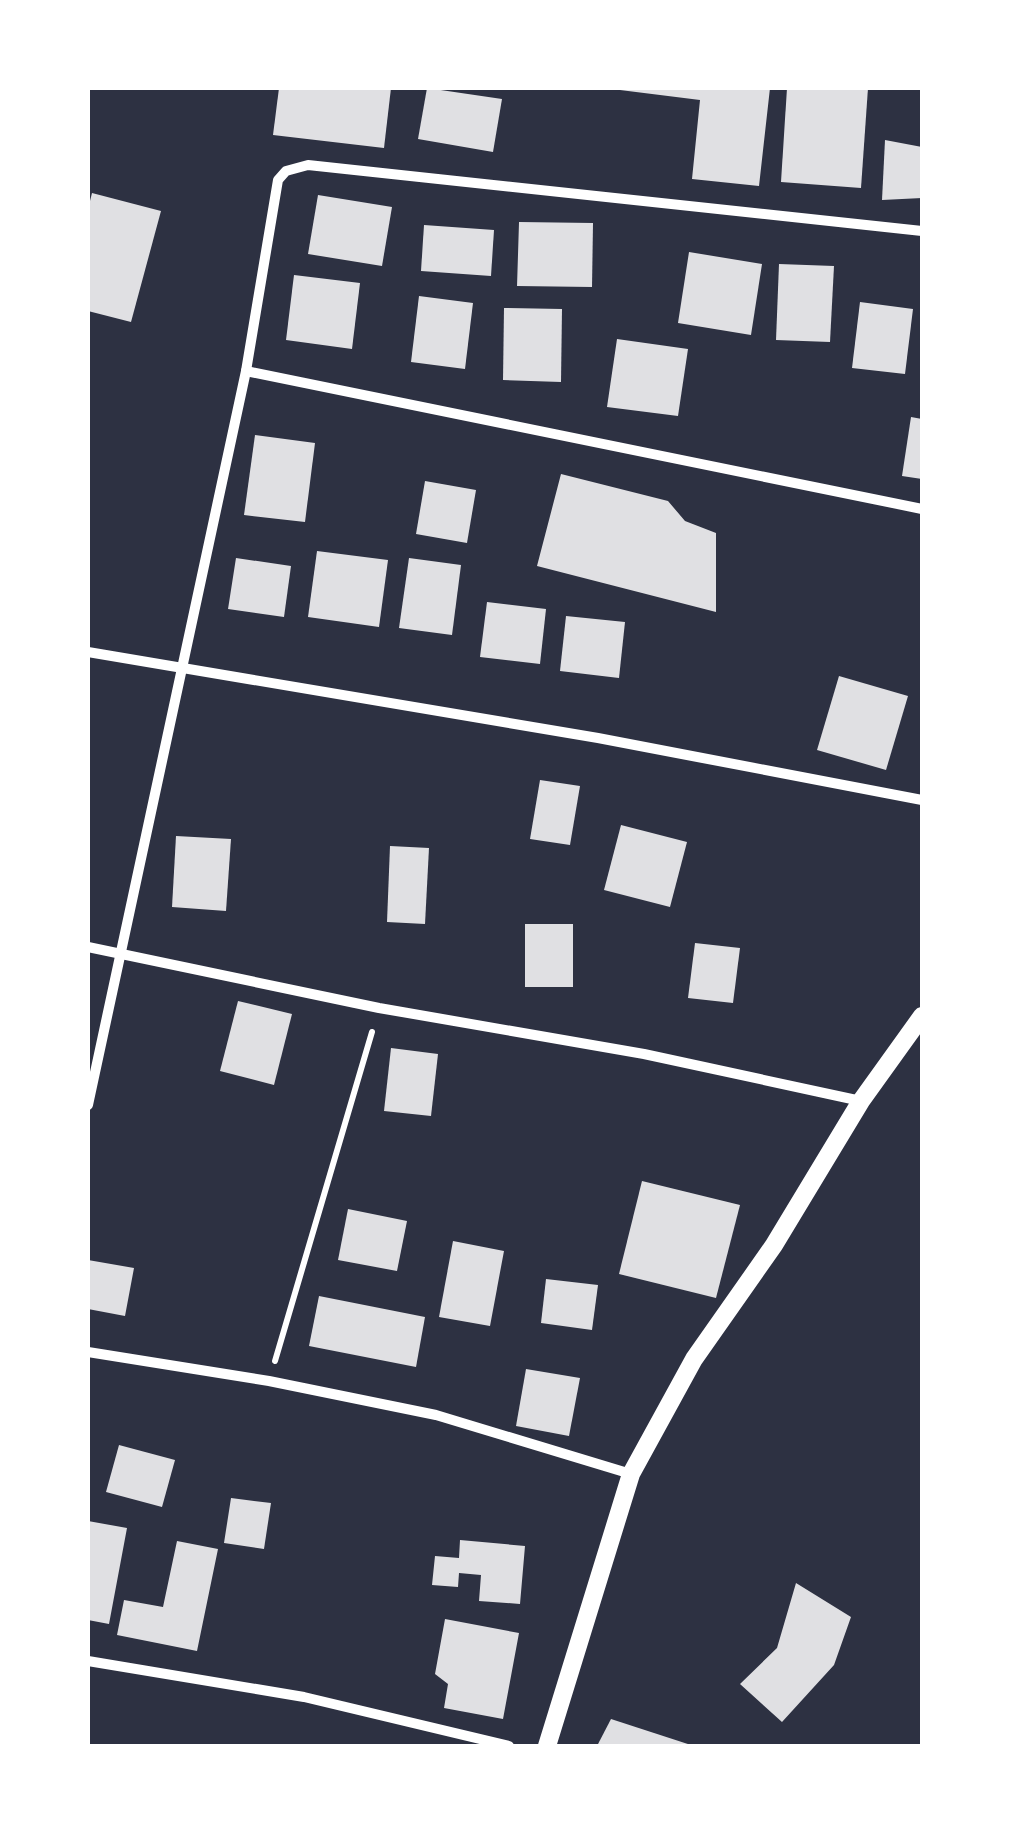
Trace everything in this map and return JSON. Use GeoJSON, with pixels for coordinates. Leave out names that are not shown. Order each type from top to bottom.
{"type":"FeatureCollection","features":[{"type":"Feature","properties":{"kind":"street"},"geometry":{"type":"LineString","coordinates":[[88,1105],[246,371],[278,180],[286,172],[308,165],[922,231]]}},
{"type":"Feature","properties":{"kind":"street"},"geometry":{"type":"LineString","coordinates":[[246,371],[922,509]]}},
{"type":"Feature","properties":{"kind":"street"},"geometry":{"type":"LineString","coordinates":[[88,652],[598,738],[922,800]]}},
{"type":"Feature","properties":{"kind":"street"},"geometry":{"type":"LineString","coordinates":[[88,948],[379,1008],[644,1054],[861,1101]]}},
{"type":"Feature","properties":{"kind":"street"},"geometry":{"type":"LineString","coordinates":[[547,1746],[630,1474],[694,1359],[774,1244],[861,1101],[922,1016]]}},
{"type":"Feature","properties":{"kind":"street"},"geometry":{"type":"LineString","coordinates":[[88,1352],[269,1381],[436,1415],[630,1474]]}},
{"type":"Feature","properties":{"kind":"street"},"geometry":{"type":"LineString","coordinates":[[88,1660],[304,1697],[509,1746]]}},
{"type":"Feature","properties":{"kind":"path"},"geometry":{"type":"LineString","coordinates":[[269,1381],[379,1008]]}},
{"type":"Feature","properties":{"kind":"building"},"geometry":{"type":"Polygon","coordinates":[[[279,88],[391,88],[384,148],[273,135],[279,88]]]}},
{"type":"Feature","properties":{"kind":"building"},"geometry":{"type":"Polygon","coordinates":[[[427,88],[502,99],[493,152],[418,139],[427,88]]]}},
{"type":"Feature","properties":{"kind":"building"},"geometry":{"type":"Polygon","coordinates":[[[604,88],[770,88],[759,186],[692,179],[700,100],[604,88]]]}},
{"type":"Feature","properties":{"kind":"building"},"geometry":{"type":"Polygon","coordinates":[[[787,88],[868,88],[861,188],[781,182],[787,88]]]}},
{"type":"Feature","properties":{"kind":"building"},"geometry":{"type":"Polygon","coordinates":[[[885,140],[922,147],[922,198],[882,200],[885,140]]]}},
{"type":"Feature","properties":{"kind":"building"},"geometry":{"type":"Polygon","coordinates":[[[92,193],[161,211],[131,322],[88,311],[88,209],[92,193]]]}},
{"type":"Feature","properties":{"kind":"building"},"geometry":{"type":"Polygon","coordinates":[[[318,195],[392,207],[382,266],[308,254],[318,195]]]}},
{"type":"Feature","properties":{"kind":"building"},"geometry":{"type":"Polygon","coordinates":[[[519,222],[593,223],[592,287],[517,286],[519,222]]]}},
{"type":"Feature","properties":{"kind":"building"},"geometry":{"type":"Polygon","coordinates":[[[424,225],[494,230],[491,276],[421,271],[424,225]]]}},
{"type":"Feature","properties":{"kind":"building"},"geometry":{"type":"Polygon","coordinates":[[[689,252],[762,264],[751,335],[678,323],[689,252]]]}},
{"type":"Feature","properties":{"kind":"building"},"geometry":{"type":"Polygon","coordinates":[[[779,264],[834,266],[830,342],[776,340],[779,264]]]}},
{"type":"Feature","properties":{"kind":"building"},"geometry":{"type":"Polygon","coordinates":[[[294,275],[360,283],[352,349],[286,340],[294,275]]]}},
{"type":"Feature","properties":{"kind":"building"},"geometry":{"type":"Polygon","coordinates":[[[419,296],[473,303],[465,369],[411,362],[419,296]]]}},
{"type":"Feature","properties":{"kind":"building"},"geometry":{"type":"Polygon","coordinates":[[[860,302],[913,309],[905,374],[852,368],[860,302]]]}},
{"type":"Feature","properties":{"kind":"building"},"geometry":{"type":"Polygon","coordinates":[[[504,308],[562,309],[561,382],[503,380],[504,308]]]}},
{"type":"Feature","properties":{"kind":"building"},"geometry":{"type":"Polygon","coordinates":[[[617,339],[688,349],[678,416],[607,407],[617,339]]]}},
{"type":"Feature","properties":{"kind":"building"},"geometry":{"type":"Polygon","coordinates":[[[911,417],[922,419],[922,479],[902,476],[911,417]]]}},
{"type":"Feature","properties":{"kind":"building"},"geometry":{"type":"Polygon","coordinates":[[[255,435],[315,443],[305,522],[244,515],[255,435]]]}},
{"type":"Feature","properties":{"kind":"building"},"geometry":{"type":"Polygon","coordinates":[[[561,474],[668,501],[685,521],[716,533],[716,612],[537,566],[561,474]]]}},
{"type":"Feature","properties":{"kind":"building"},"geometry":{"type":"Polygon","coordinates":[[[425,481],[476,490],[467,543],[416,534],[425,481]]]}},
{"type":"Feature","properties":{"kind":"building"},"geometry":{"type":"Polygon","coordinates":[[[317,551],[388,560],[379,627],[308,617],[317,551]]]}},
{"type":"Feature","properties":{"kind":"building"},"geometry":{"type":"Polygon","coordinates":[[[236,558],[291,566],[284,617],[228,609],[236,558]]]}},
{"type":"Feature","properties":{"kind":"building"},"geometry":{"type":"Polygon","coordinates":[[[409,558],[461,565],[452,635],[399,628],[409,558]]]}},
{"type":"Feature","properties":{"kind":"building"},"geometry":{"type":"Polygon","coordinates":[[[487,602],[546,609],[540,664],[480,657],[487,602]]]}},
{"type":"Feature","properties":{"kind":"building"},"geometry":{"type":"Polygon","coordinates":[[[566,616],[625,622],[619,678],[560,671],[566,616]]]}},
{"type":"Feature","properties":{"kind":"building"},"geometry":{"type":"Polygon","coordinates":[[[839,676],[908,696],[886,770],[817,750],[839,676]]]}},
{"type":"Feature","properties":{"kind":"building"},"geometry":{"type":"Polygon","coordinates":[[[540,780],[580,786],[570,845],[530,839],[540,780]]]}},
{"type":"Feature","properties":{"kind":"building"},"geometry":{"type":"Polygon","coordinates":[[[621,825],[687,842],[670,907],[604,890],[621,825]]]}},
{"type":"Feature","properties":{"kind":"building"},"geometry":{"type":"Polygon","coordinates":[[[176,836],[231,839],[226,911],[172,907],[176,836]]]}},
{"type":"Feature","properties":{"kind":"building"},"geometry":{"type":"Polygon","coordinates":[[[390,846],[429,848],[425,924],[387,922],[390,846]]]}},
{"type":"Feature","properties":{"kind":"building"},"geometry":{"type":"Polygon","coordinates":[[[525,924],[573,924],[573,987],[525,987],[525,924]]]}},
{"type":"Feature","properties":{"kind":"building"},"geometry":{"type":"Polygon","coordinates":[[[695,943],[740,948],[733,1003],[688,998],[695,943]]]}},
{"type":"Feature","properties":{"kind":"building"},"geometry":{"type":"Polygon","coordinates":[[[238,1001],[292,1014],[274,1085],[220,1071],[238,1001]]]}},
{"type":"Feature","properties":{"kind":"building"},"geometry":{"type":"Polygon","coordinates":[[[391,1048],[438,1054],[431,1116],[384,1111],[391,1048]]]}},
{"type":"Feature","properties":{"kind":"building"},"geometry":{"type":"Polygon","coordinates":[[[642,1181],[740,1205],[716,1298],[619,1274],[642,1181]]]}},
{"type":"Feature","properties":{"kind":"building"},"geometry":{"type":"Polygon","coordinates":[[[348,1209],[407,1221],[397,1271],[338,1260],[348,1209]]]}},
{"type":"Feature","properties":{"kind":"building"},"geometry":{"type":"Polygon","coordinates":[[[453,1241],[504,1251],[490,1326],[439,1317],[453,1241]]]}},
{"type":"Feature","properties":{"kind":"building"},"geometry":{"type":"Polygon","coordinates":[[[88,1260],[134,1268],[125,1316],[88,1309],[88,1260]]]}},
{"type":"Feature","properties":{"kind":"building"},"geometry":{"type":"Polygon","coordinates":[[[546,1279],[598,1285],[592,1330],[541,1323],[546,1279]]]}},
{"type":"Feature","properties":{"kind":"building"},"geometry":{"type":"Polygon","coordinates":[[[319,1296],[425,1317],[416,1367],[309,1346],[319,1296]]]}},
{"type":"Feature","properties":{"kind":"building"},"geometry":{"type":"Polygon","coordinates":[[[526,1369],[580,1378],[569,1436],[516,1426],[526,1369]]]}},
{"type":"Feature","properties":{"kind":"building"},"geometry":{"type":"Polygon","coordinates":[[[119,1445],[175,1460],[162,1507],[106,1492],[119,1445]]]}},
{"type":"Feature","properties":{"kind":"building"},"geometry":{"type":"Polygon","coordinates":[[[231,1498],[271,1503],[264,1549],[224,1543],[231,1498]]]}},
{"type":"Feature","properties":{"kind":"building"},"geometry":{"type":"Polygon","coordinates":[[[88,1521],[127,1528],[109,1624],[88,1620],[88,1521]]]}},
{"type":"Feature","properties":{"kind":"building"},"geometry":{"type":"Polygon","coordinates":[[[460,1540],[525,1546],[520,1604],[479,1601],[481,1575],[459,1573],[458,1587],[432,1585],[435,1556],[459,1558],[460,1540]]]}},
{"type":"Feature","properties":{"kind":"building"},"geometry":{"type":"Polygon","coordinates":[[[177,1541],[218,1549],[197,1651],[117,1635],[124,1600],[163,1607],[177,1541]]]}},
{"type":"Feature","properties":{"kind":"building"},"geometry":{"type":"Polygon","coordinates":[[[796,1583],[851,1617],[834,1665],[782,1722],[740,1684],[777,1648],[796,1583]]]}},
{"type":"Feature","properties":{"kind":"building"},"geometry":{"type":"Polygon","coordinates":[[[445,1619],[519,1633],[503,1719],[444,1708],[448,1684],[435,1674],[445,1619]]]}},
{"type":"Feature","properties":{"kind":"building"},"geometry":{"type":"Polygon","coordinates":[[[611,1719],[694,1746],[597,1746],[611,1719]]]}}]}
